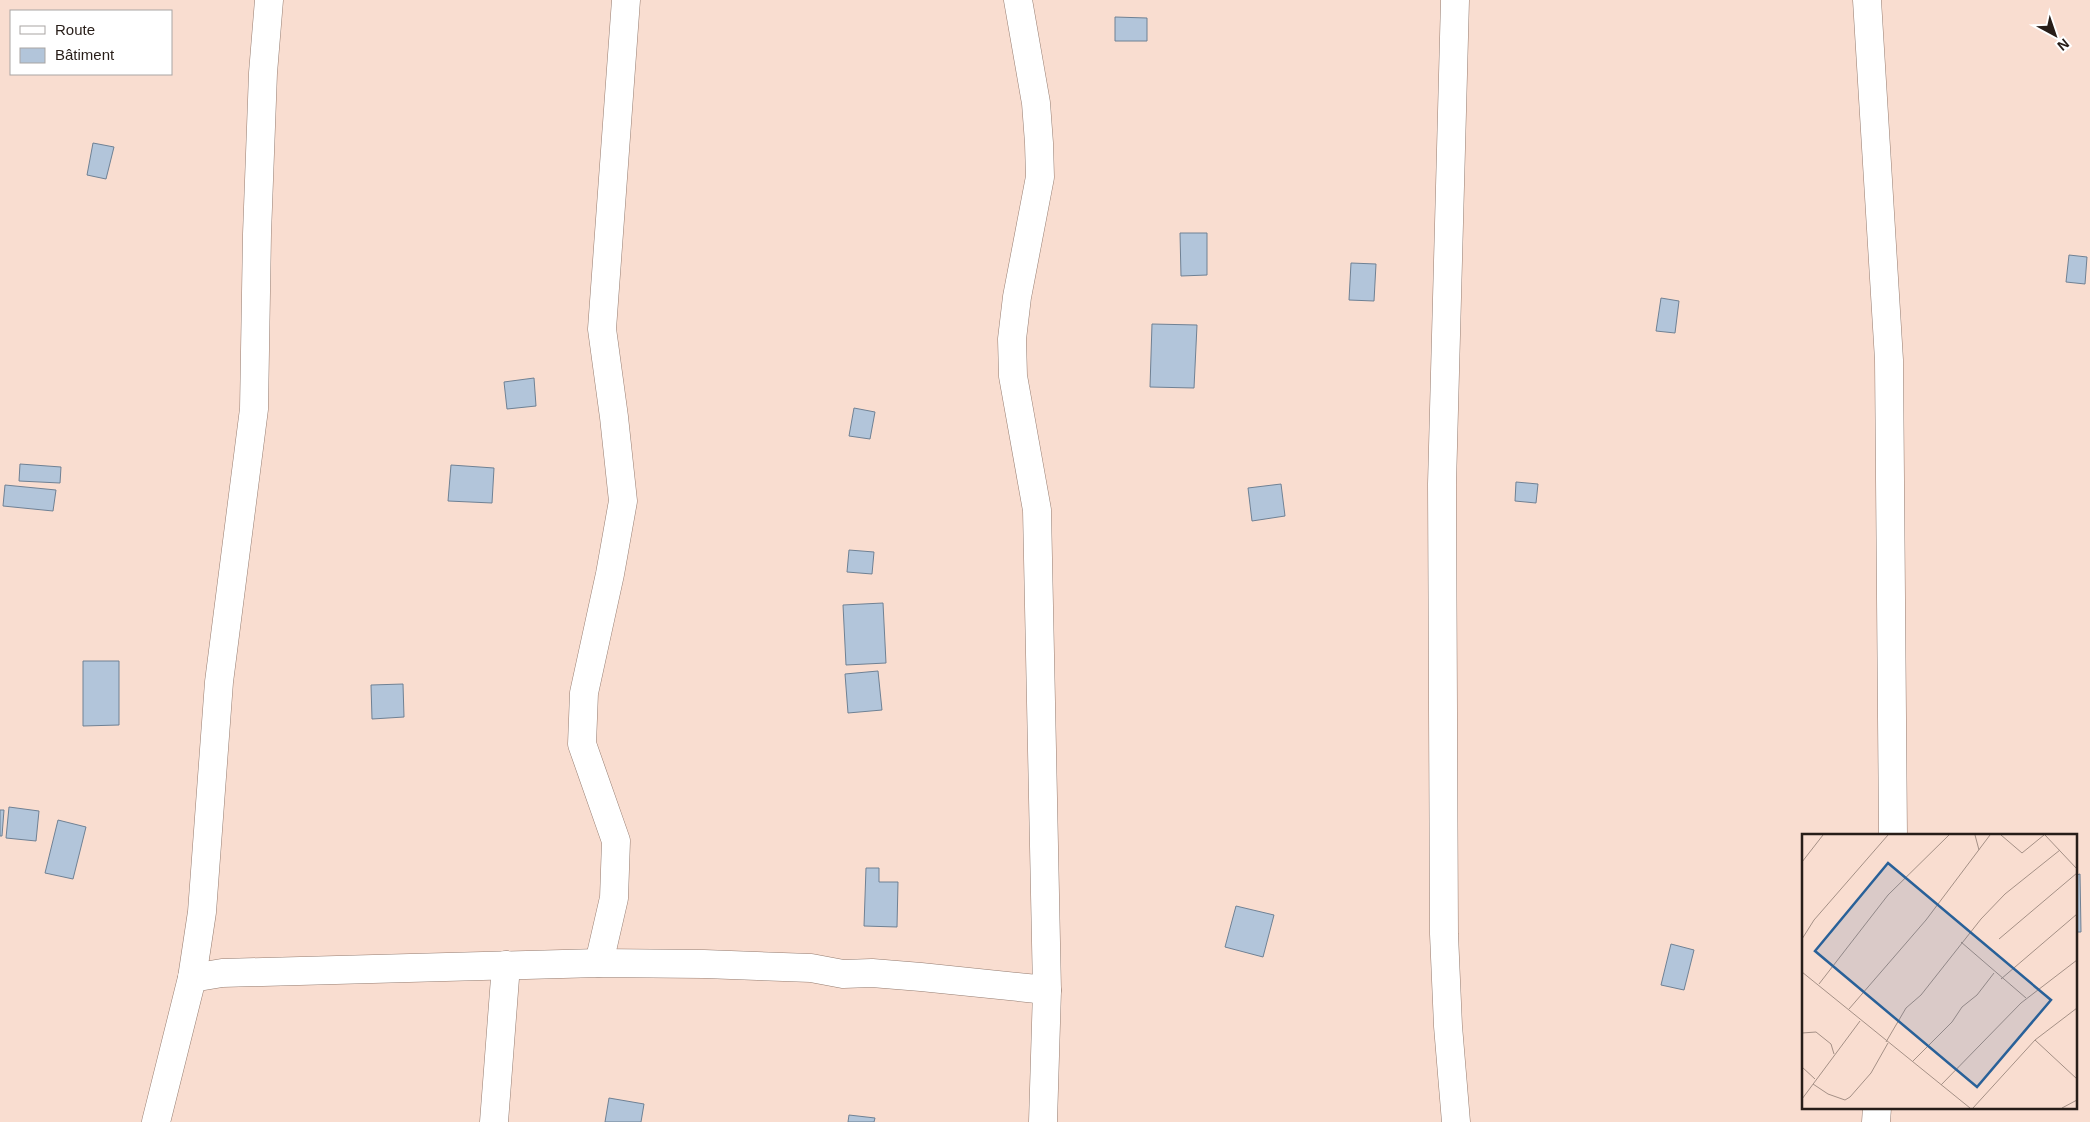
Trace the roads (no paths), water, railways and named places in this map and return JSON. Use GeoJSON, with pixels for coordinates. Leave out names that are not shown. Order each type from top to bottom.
{"type":"FeatureCollection","features":[{"type":"Feature","properties":{"kind":"street"},"geometry":{"type":"LineString","coordinates":[[156,1122],[192,978],[202,912],[219,682],[254,409],[257,234],[263,73],[270,0]]}},
{"type":"Feature","properties":{"kind":"street"},"geometry":{"type":"LineString","coordinates":[[599,963],[614,898],[616,841],[582,744],[584,693],[610,574],[622,501],[614,416],[602,329],[626,0]]}},
{"type":"Feature","properties":{"kind":"street"},"geometry":{"type":"LineString","coordinates":[[1018,0],[1036,102],[1040,177],[1017,297],[1012,339],[1013,376],[1037,510],[1047,990],[1043,1122]]}},
{"type":"Feature","properties":{"kind":"street"},"geometry":{"type":"LineString","coordinates":[[1455,0],[1450,120],[1442,494],[1444,934],[1448,1026],[1456,1122]]}},
{"type":"Feature","properties":{"kind":"street"},"geometry":{"type":"LineString","coordinates":[[1867,0],[1889,360],[1893,834]]}},
{"type":"Feature","properties":{"kind":"street"},"geometry":{"type":"LineString","coordinates":[[192,978],[222,973],[599,963],[811,968],[843,974],[902,976],[1047,990]]}},
{"type":"Feature","properties":{"kind":"street"},"geometry":{"type":"LineString","coordinates":[[494,1122],[506,965]]}}]}
